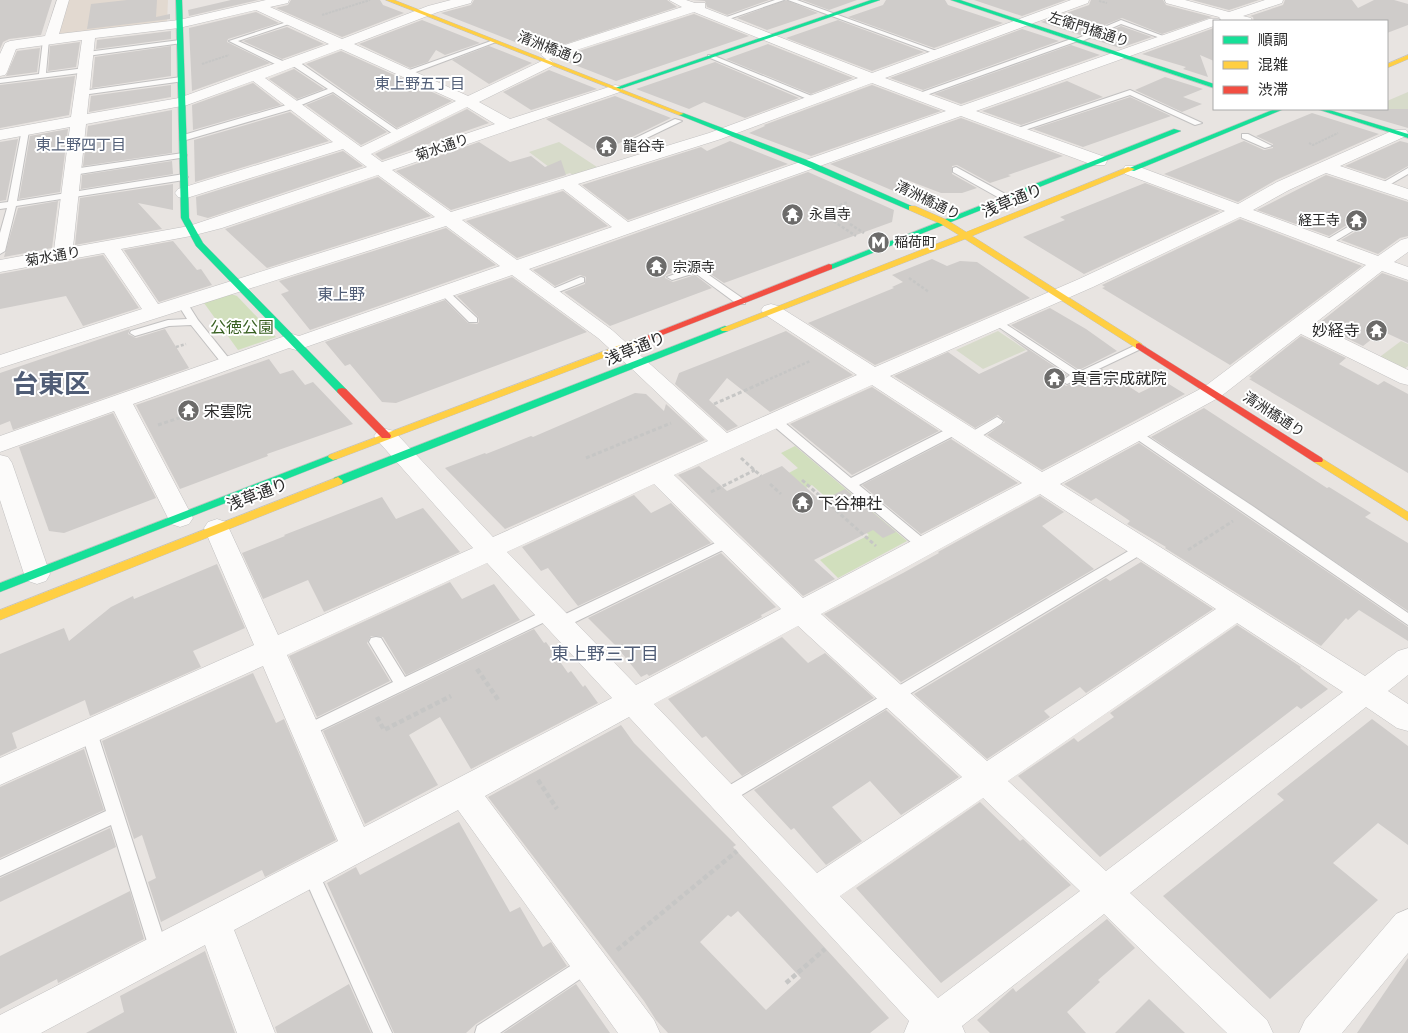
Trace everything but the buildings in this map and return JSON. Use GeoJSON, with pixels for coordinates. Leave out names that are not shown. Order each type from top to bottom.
{"type":"FeatureCollection","features":[{"type":"Feature","properties":{"kind":"street"},"geometry":{"type":"LineString","coordinates":[[48,40],[63,0]]}},
{"type":"Feature","properties":{"kind":"street"},"geometry":{"type":"LineString","coordinates":[[179,0],[185,218],[190,231],[199,244],[394,446],[815,894],[935,1030],[1364,691],[1407,661]]}},
{"type":"Feature","properties":{"kind":"street"},"geometry":{"type":"LineString","coordinates":[[0,72],[10,46],[179,24],[283,0]]}},
{"type":"Feature","properties":{"kind":"street","name":"清洲橋通り"},"geometry":{"type":"LineString","coordinates":[[389,0],[428,11],[620,87],[816,161],[944,222],[1072,291],[1140,347],[1221,383],[1408,517]]}},
{"type":"Feature","properties":{"kind":"street","name":"清洲橋通り"},"geometry":{"type":"LineString","coordinates":[[409,0],[493,42],[547,58]]}},
{"type":"Feature","properties":{"kind":"street"},"geometry":{"type":"LineString","coordinates":[[0,135],[182,102],[428,11],[466,0]]}},
{"type":"Feature","properties":{"kind":"street"},"geometry":{"type":"LineString","coordinates":[[675,0],[872,78],[1099,161]]}},
{"type":"Feature","properties":{"kind":"street"},"geometry":{"type":"LineString","coordinates":[[359,154],[467,101],[547,58],[718,0]]}},
{"type":"Feature","properties":{"kind":"street","name":"菊水通り"},"geometry":{"type":"LineString","coordinates":[[0,266],[190,231],[216,224],[877,0]]}},
{"type":"Feature","properties":{"kind":"street","name":"左衛門橋通り"},"geometry":{"type":"LineString","coordinates":[[954,0],[1213,86]]}},
{"type":"Feature","properties":{"kind":"street"},"geometry":{"type":"LineString","coordinates":[[0,362],[553,184],[733,129],[1083,0]]}},
{"type":"Feature","properties":{"kind":"street"},"geometry":{"type":"LineString","coordinates":[[1171,0],[1220,20],[1277,0]]}},
{"type":"Feature","properties":{"kind":"street"},"geometry":{"type":"LineString","coordinates":[[258,6],[340,45],[467,101],[508,125]]}},
{"type":"Feature","properties":{"kind":"street"},"geometry":{"type":"LineString","coordinates":[[0,444],[227,363],[514,268],[1213,23]]}},
{"type":"Feature","properties":{"kind":"street"},"geometry":{"type":"LineString","coordinates":[[63,254],[89,35]]}},
{"type":"Feature","properties":{"kind":"street"},"geometry":{"type":"LineString","coordinates":[[1388,66],[1408,57]]}},
{"type":"Feature","properties":{"kind":"street"},"geometry":{"type":"LineString","coordinates":[[262,74],[258,79],[621,348],[724,443]]}},
{"type":"Feature","properties":{"kind":"street","name":"浅草通り"},"geometry":{"type":"LineString","coordinates":[[0,588],[180,518],[640,364],[771,310],[966,235],[988,231],[1279,110]]}},
{"type":"Feature","properties":{"kind":"street"},"geometry":{"type":"LineString","coordinates":[[1323,110],[1404,134]]}},
{"type":"Feature","properties":{"kind":"street","name":"浅草通り"},"geometry":{"type":"LineString","coordinates":[[0,615],[217,528],[394,446],[621,348],[1004,197],[1203,121]]}},
{"type":"Feature","properties":{"kind":"street"},"geometry":{"type":"LineString","coordinates":[[0,772],[774,420],[1072,291],[1283,186],[1404,134]]}},
{"type":"Feature","properties":{"kind":"street"},"geometry":{"type":"LineString","coordinates":[[184,185],[345,143]]}},
{"type":"Feature","properties":{"kind":"street","name":"清洲橋通り"},"geometry":{"type":"LineString","coordinates":[[816,161],[868,176]]}},
{"type":"Feature","properties":{"kind":"street"},"geometry":{"type":"LineString","coordinates":[[1326,167],[1408,195]]}},
{"type":"Feature","properties":{"kind":"street"},"geometry":{"type":"LineString","coordinates":[[1131,170],[1408,274]]}},
{"type":"Feature","properties":{"kind":"street"},"geometry":{"type":"LineString","coordinates":[[553,184],[626,229]]}},
{"type":"Feature","properties":{"kind":"street","name":"清洲橋通り"},"geometry":{"type":"LineString","coordinates":[[946,207],[988,231]]}},
{"type":"Feature","properties":{"kind":"street"},"geometry":{"type":"LineString","coordinates":[[4,1033],[633,702],[1136,433],[1221,383],[1408,244]]}},
{"type":"Feature","properties":{"kind":"street"},"geometry":{"type":"LineString","coordinates":[[109,246],[154,312]]}},
{"type":"Feature","properties":{"kind":"street"},"geometry":{"type":"LineString","coordinates":[[771,310],[1408,719]]}},
{"type":"Feature","properties":{"kind":"street"},"geometry":{"type":"LineString","coordinates":[[1300,325],[1408,378]]}},
{"type":"Feature","properties":{"kind":"street"},"geometry":{"type":"LineString","coordinates":[[120,401],[180,518]]}},
{"type":"Feature","properties":{"kind":"street"},"geometry":{"type":"LineString","coordinates":[[0,463],[36,574]]}},
{"type":"Feature","properties":{"kind":"street"},"geometry":{"type":"LineString","coordinates":[[657,473],[801,612],[985,779],[1254,1033]]}},
{"type":"Feature","properties":{"kind":"street"},"geometry":{"type":"LineString","coordinates":[[217,528],[357,847]]}},
{"type":"Feature","properties":{"kind":"street"},"geometry":{"type":"LineString","coordinates":[[815,894],[1237,609]]}},
{"type":"Feature","properties":{"kind":"street"},"geometry":{"type":"LineString","coordinates":[[463,792],[641,1033]]}},
{"type":"Feature","properties":{"kind":"street"},"geometry":{"type":"LineString","coordinates":[[214,922],[256,1033]]}},
{"type":"Feature","properties":{"kind":"street"},"geometry":{"type":"LineString","coordinates":[[1318,1033],[1408,926]]}},
{"type":"Feature","properties":{"kind":"lane"},"geometry":{"type":"LineString","coordinates":[[724,19],[781,0]]}},
{"type":"Feature","properties":{"kind":"lane"},"geometry":{"type":"LineString","coordinates":[[790,0],[938,54]]}},
{"type":"Feature","properties":{"kind":"lane"},"geometry":{"type":"LineString","coordinates":[[918,95],[1076,40],[1120,22],[1168,39]]}},
{"type":"Feature","properties":{"kind":"lane"},"geometry":{"type":"LineString","coordinates":[[294,23],[232,40],[249,49],[288,64],[334,89],[399,134]]}},
{"type":"Feature","properties":{"kind":"lane"},"geometry":{"type":"LineString","coordinates":[[42,76],[48,40]]}},
{"type":"Feature","properties":{"kind":"lane"},"geometry":{"type":"LineString","coordinates":[[87,54],[180,42]]}},
{"type":"Feature","properties":{"kind":"lane"},"geometry":{"type":"LineString","coordinates":[[406,73],[493,42]]}},
{"type":"Feature","properties":{"kind":"lane"},"geometry":{"type":"LineString","coordinates":[[710,56],[816,99]]}},
{"type":"Feature","properties":{"kind":"lane"},"geometry":{"type":"LineString","coordinates":[[0,81],[85,70]]}},
{"type":"Feature","properties":{"kind":"lane"},"geometry":{"type":"LineString","coordinates":[[82,93],[181,79]]}},
{"type":"Feature","properties":{"kind":"lane"},"geometry":{"type":"LineString","coordinates":[[183,138],[293,105],[334,89]]}},
{"type":"Feature","properties":{"kind":"lane"},"geometry":{"type":"LineString","coordinates":[[1016,130],[1126,92],[1203,121]]}},
{"type":"Feature","properties":{"kind":"lane"},"geometry":{"type":"LineString","coordinates":[[627,144],[678,121]]}},
{"type":"Feature","properties":{"kind":"lane"},"geometry":{"type":"LineString","coordinates":[[0,251],[12,204],[25,131]]}},
{"type":"Feature","properties":{"kind":"lane"},"geometry":{"type":"LineString","coordinates":[[1245,136],[1268,146]]}},
{"type":"Feature","properties":{"kind":"lane"},"geometry":{"type":"LineString","coordinates":[[73,172],[183,155]]}},
{"type":"Feature","properties":{"kind":"lane"},"geometry":{"type":"LineString","coordinates":[[956,170],[1004,197]]}},
{"type":"Feature","properties":{"kind":"lane"},"geometry":{"type":"LineString","coordinates":[[1380,186],[1408,171]]}},
{"type":"Feature","properties":{"kind":"lane"},"geometry":{"type":"LineString","coordinates":[[0,206],[71,195],[184,185]]}},
{"type":"Feature","properties":{"kind":"lane"},"geometry":{"type":"LineString","coordinates":[[1326,243],[1351,228]]}},
{"type":"Feature","properties":{"kind":"lane"},"geometry":{"type":"LineString","coordinates":[[672,277],[696,268],[741,302]]}},
{"type":"Feature","properties":{"kind":"lane"},"geometry":{"type":"LineString","coordinates":[[548,293],[581,280]]}},
{"type":"Feature","properties":{"kind":"lane"},"geometry":{"type":"LineString","coordinates":[[444,292],[473,320]]}},
{"type":"Feature","properties":{"kind":"lane"},"geometry":{"type":"LineString","coordinates":[[182,303],[194,322],[227,363]]}},
{"type":"Feature","properties":{"kind":"lane"},"geometry":{"type":"LineString","coordinates":[[135,333],[168,323],[194,322]]}},
{"type":"Feature","properties":{"kind":"lane"},"geometry":{"type":"LineString","coordinates":[[998,322],[1078,376]]}},
{"type":"Feature","properties":{"kind":"lane"},"geometry":{"type":"LineString","coordinates":[[1067,381],[1140,347]]}},
{"type":"Feature","properties":{"kind":"lane"},"geometry":{"type":"LineString","coordinates":[[774,420],[924,546]]}},
{"type":"Feature","properties":{"kind":"lane"},"geometry":{"type":"LineString","coordinates":[[850,484],[964,433],[997,421]]}},
{"type":"Feature","properties":{"kind":"lane"},"geometry":{"type":"LineString","coordinates":[[1136,433],[1408,620]]}},
{"type":"Feature","properties":{"kind":"lane"},"geometry":{"type":"LineString","coordinates":[[306,731],[467,653],[555,618],[728,542]]}},
{"type":"Feature","properties":{"kind":"lane"},"geometry":{"type":"LineString","coordinates":[[724,797],[1142,548]]}},
{"type":"Feature","properties":{"kind":"lane"},"geometry":{"type":"LineString","coordinates":[[376,642],[402,685]]}},
{"type":"Feature","properties":{"kind":"lane"},"geometry":{"type":"LineString","coordinates":[[89,732],[159,951]]}},
{"type":"Feature","properties":{"kind":"lane"},"geometry":{"type":"LineString","coordinates":[[0,868],[115,815]]}},
{"type":"Feature","properties":{"kind":"lane"},"geometry":{"type":"LineString","coordinates":[[310,872],[383,1033]]}},
{"type":"Feature","properties":{"kind":"lane"},"geometry":{"type":"LineString","coordinates":[[484,1033],[589,963]]}},
{"type":"Feature","properties":{"kind":"path"},"geometry":{"type":"LineString","coordinates":[[294,23],[370,0]]}},
{"type":"Feature","properties":{"kind":"path"},"geometry":{"type":"LineString","coordinates":[[202,64],[249,49]]}},
{"type":"Feature","properties":{"kind":"path"},"geometry":{"type":"LineString","coordinates":[[1309,143],[1313,145],[1344,130]]}},
{"type":"Feature","properties":{"kind":"path"},"geometry":{"type":"LineString","coordinates":[[816,214],[854,200]]}},
{"type":"Feature","properties":{"kind":"path"},"geometry":{"type":"LineString","coordinates":[[821,212],[859,238]]}},
{"type":"Feature","properties":{"kind":"path"},"geometry":{"type":"LineString","coordinates":[[850,224],[867,235]]}},
{"type":"Feature","properties":{"kind":"path"},"geometry":{"type":"LineString","coordinates":[[905,276],[929,292]]}},
{"type":"Feature","properties":{"kind":"path"},"geometry":{"type":"LineString","coordinates":[[176,347],[186,344]]}},
{"type":"Feature","properties":{"kind":"path"},"geometry":{"type":"LineString","coordinates":[[688,503],[756,471],[762,476]]}},
{"type":"Feature","properties":{"kind":"path"},"geometry":{"type":"LineString","coordinates":[[802,480],[894,562]]}},
{"type":"Feature","properties":{"kind":"path"},"geometry":{"type":"LineString","coordinates":[[770,484],[781,494]]}},
{"type":"Feature","properties":{"kind":"path"},"geometry":{"type":"LineString","coordinates":[[1166,564],[1250,510]]}},
{"type":"Feature","properties":{"kind":"path"},"geometry":{"type":"LineString","coordinates":[[467,653],[499,701]]}},
{"type":"Feature","properties":{"kind":"path"},"geometry":{"type":"LineString","coordinates":[[368,701],[384,730],[450,696]]}},
{"type":"Feature","properties":{"kind":"path"},"geometry":{"type":"LineString","coordinates":[[524,759],[557,809]]}},
{"type":"Feature","properties":{"kind":"path"},"geometry":{"type":"LineString","coordinates":[[589,963],[601,963],[742,847]]}},
{"type":"Feature","properties":{"kind":"path"},"geometry":{"type":"LineString","coordinates":[[786,983],[831,944]]}},
{"type":"Feature","properties":{"kind":"shaded area"},"geometry":{"type":"Polygon","coordinates":[[[68,0],[168,0],[167,22],[58,34],[68,0]]]}},
{"type":"Feature","properties":{"kind":"green space"},"geometry":{"type":"Polygon","coordinates":[[[1408,92],[1408,115],[1388,110],[1388,101],[1408,92]]]}},
{"type":"Feature","properties":{"kind":"green space"},"geometry":{"type":"Polygon","coordinates":[[[559,142],[597,167],[573,175],[570,173],[561,176],[529,152],[559,142]]]}},
{"type":"Feature","properties":{"kind":"green space","name":"公徳公園"},"geometry":{"type":"Polygon","coordinates":[[[231,294],[237,296],[276,337],[238,350],[204,303],[231,294]]]}},
{"type":"Feature","properties":{"kind":"green space"},"geometry":{"type":"Polygon","coordinates":[[[998,331],[1026,350],[983,369],[956,350],[998,331]]]}},
{"type":"Feature","properties":{"kind":"green space"},"geometry":{"type":"Polygon","coordinates":[[[1401,341],[1408,344],[1408,366],[1403,370],[1377,359],[1401,341]]]}},
{"type":"Feature","properties":{"kind":"green space"},"geometry":{"type":"Polygon","coordinates":[[[795,446],[907,541],[838,578],[820,560],[869,535],[812,485],[802,490],[785,475],[798,468],[781,453],[795,446]]]}},
{"type":"Feature","properties":{"kind":"traffic: fast"},"geometry":{"type":"LineString","coordinates":[[179,0],[185,218],[199,244],[342,391]]}},
{"type":"Feature","properties":{"kind":"traffic: fast"},"geometry":{"type":"LineString","coordinates":[[615,89],[877,0]]}},
{"type":"Feature","properties":{"kind":"traffic: fast"},"geometry":{"type":"LineString","coordinates":[[954,0],[1213,86]]}},
{"type":"Feature","properties":{"kind":"traffic: fast"},"geometry":{"type":"LineString","coordinates":[[1131,169],[1278,110]]}},
{"type":"Feature","properties":{"kind":"traffic: fast"},"geometry":{"type":"LineString","coordinates":[[1323,110],[1408,136]]}},
{"type":"Feature","properties":{"kind":"traffic: fast"},"geometry":{"type":"LineString","coordinates":[[681,114],[809,164],[912,208]]}},
{"type":"Feature","properties":{"kind":"traffic: fast"},"geometry":{"type":"LineString","coordinates":[[829,267],[1177,131]]}},
{"type":"Feature","properties":{"kind":"traffic: fast"},"geometry":{"type":"LineString","coordinates":[[338,481],[725,329]]}},
{"type":"Feature","properties":{"kind":"traffic: fast"},"geometry":{"type":"LineString","coordinates":[[0,588],[333,457]]}},
{"type":"Feature","properties":{"kind":"traffic: slow"},"geometry":{"type":"LineString","coordinates":[[389,0],[681,114]]}},
{"type":"Feature","properties":{"kind":"traffic: slow"},"geometry":{"type":"LineString","coordinates":[[1388,66],[1408,57]]}},
{"type":"Feature","properties":{"kind":"traffic: slow"},"geometry":{"type":"LineString","coordinates":[[725,329],[1131,169]]}},
{"type":"Feature","properties":{"kind":"traffic: slow"},"geometry":{"type":"LineString","coordinates":[[912,208],[944,222],[1139,346]]}},
{"type":"Feature","properties":{"kind":"traffic: slow"},"geometry":{"type":"LineString","coordinates":[[333,457],[644,339]]}},
{"type":"Feature","properties":{"kind":"traffic: slow"},"geometry":{"type":"LineString","coordinates":[[1318,460],[1408,517]]}},
{"type":"Feature","properties":{"kind":"traffic: slow"},"geometry":{"type":"LineString","coordinates":[[0,615],[338,481]]}},
{"type":"Feature","properties":{"kind":"traffic: jam"},"geometry":{"type":"LineString","coordinates":[[644,339],[829,267]]}},
{"type":"Feature","properties":{"kind":"traffic: jam"},"geometry":{"type":"LineString","coordinates":[[1139,346],[1318,460]]}},
{"type":"Feature","properties":{"kind":"traffic: jam"},"geometry":{"type":"LineString","coordinates":[[342,391],[386,436]]}},
{"type":"Feature","properties":{"kind":"place","name":"龍谷寺"},"geometry":{"type":"Point","coordinates":[607,146]}},
{"type":"Feature","properties":{"kind":"place","name":"永昌寺"},"geometry":{"type":"Point","coordinates":[793,214]}},
{"type":"Feature","properties":{"kind":"place","name":"経王寺"},"geometry":{"type":"Point","coordinates":[1356,220]}},
{"type":"Feature","properties":{"kind":"place","name":"稲荷町"},"geometry":{"type":"Point","coordinates":[878,242]}},
{"type":"Feature","properties":{"kind":"place","name":"宗源寺"},"geometry":{"type":"Point","coordinates":[657,267]}},
{"type":"Feature","properties":{"kind":"place","name":"妙経寺"},"geometry":{"type":"Point","coordinates":[1376,330]}},
{"type":"Feature","properties":{"kind":"place","name":"真言宗成就院"},"geometry":{"type":"Point","coordinates":[1055,378]}},
{"type":"Feature","properties":{"kind":"place","name":"宋雲院"},"geometry":{"type":"Point","coordinates":[188,411]}},
{"type":"Feature","properties":{"kind":"place","name":"下谷神社"},"geometry":{"type":"Point","coordinates":[802,503]}},
{"type":"Feature","properties":{"kind":"district","name":"東上野五丁目"},"geometry":{"type":"Point","coordinates":[420,84]}},
{"type":"Feature","properties":{"kind":"district","name":"東上野四丁目"},"geometry":{"type":"Point","coordinates":[81,145]}},
{"type":"Feature","properties":{"kind":"district","name":"東上野"},"geometry":{"type":"Point","coordinates":[341,294]}},
{"type":"Feature","properties":{"kind":"district","name":"台東区"},"geometry":{"type":"Point","coordinates":[51,384]}},
{"type":"Feature","properties":{"kind":"district","name":"東上野三丁目"},"geometry":{"type":"Point","coordinates":[605,654]}}]}
